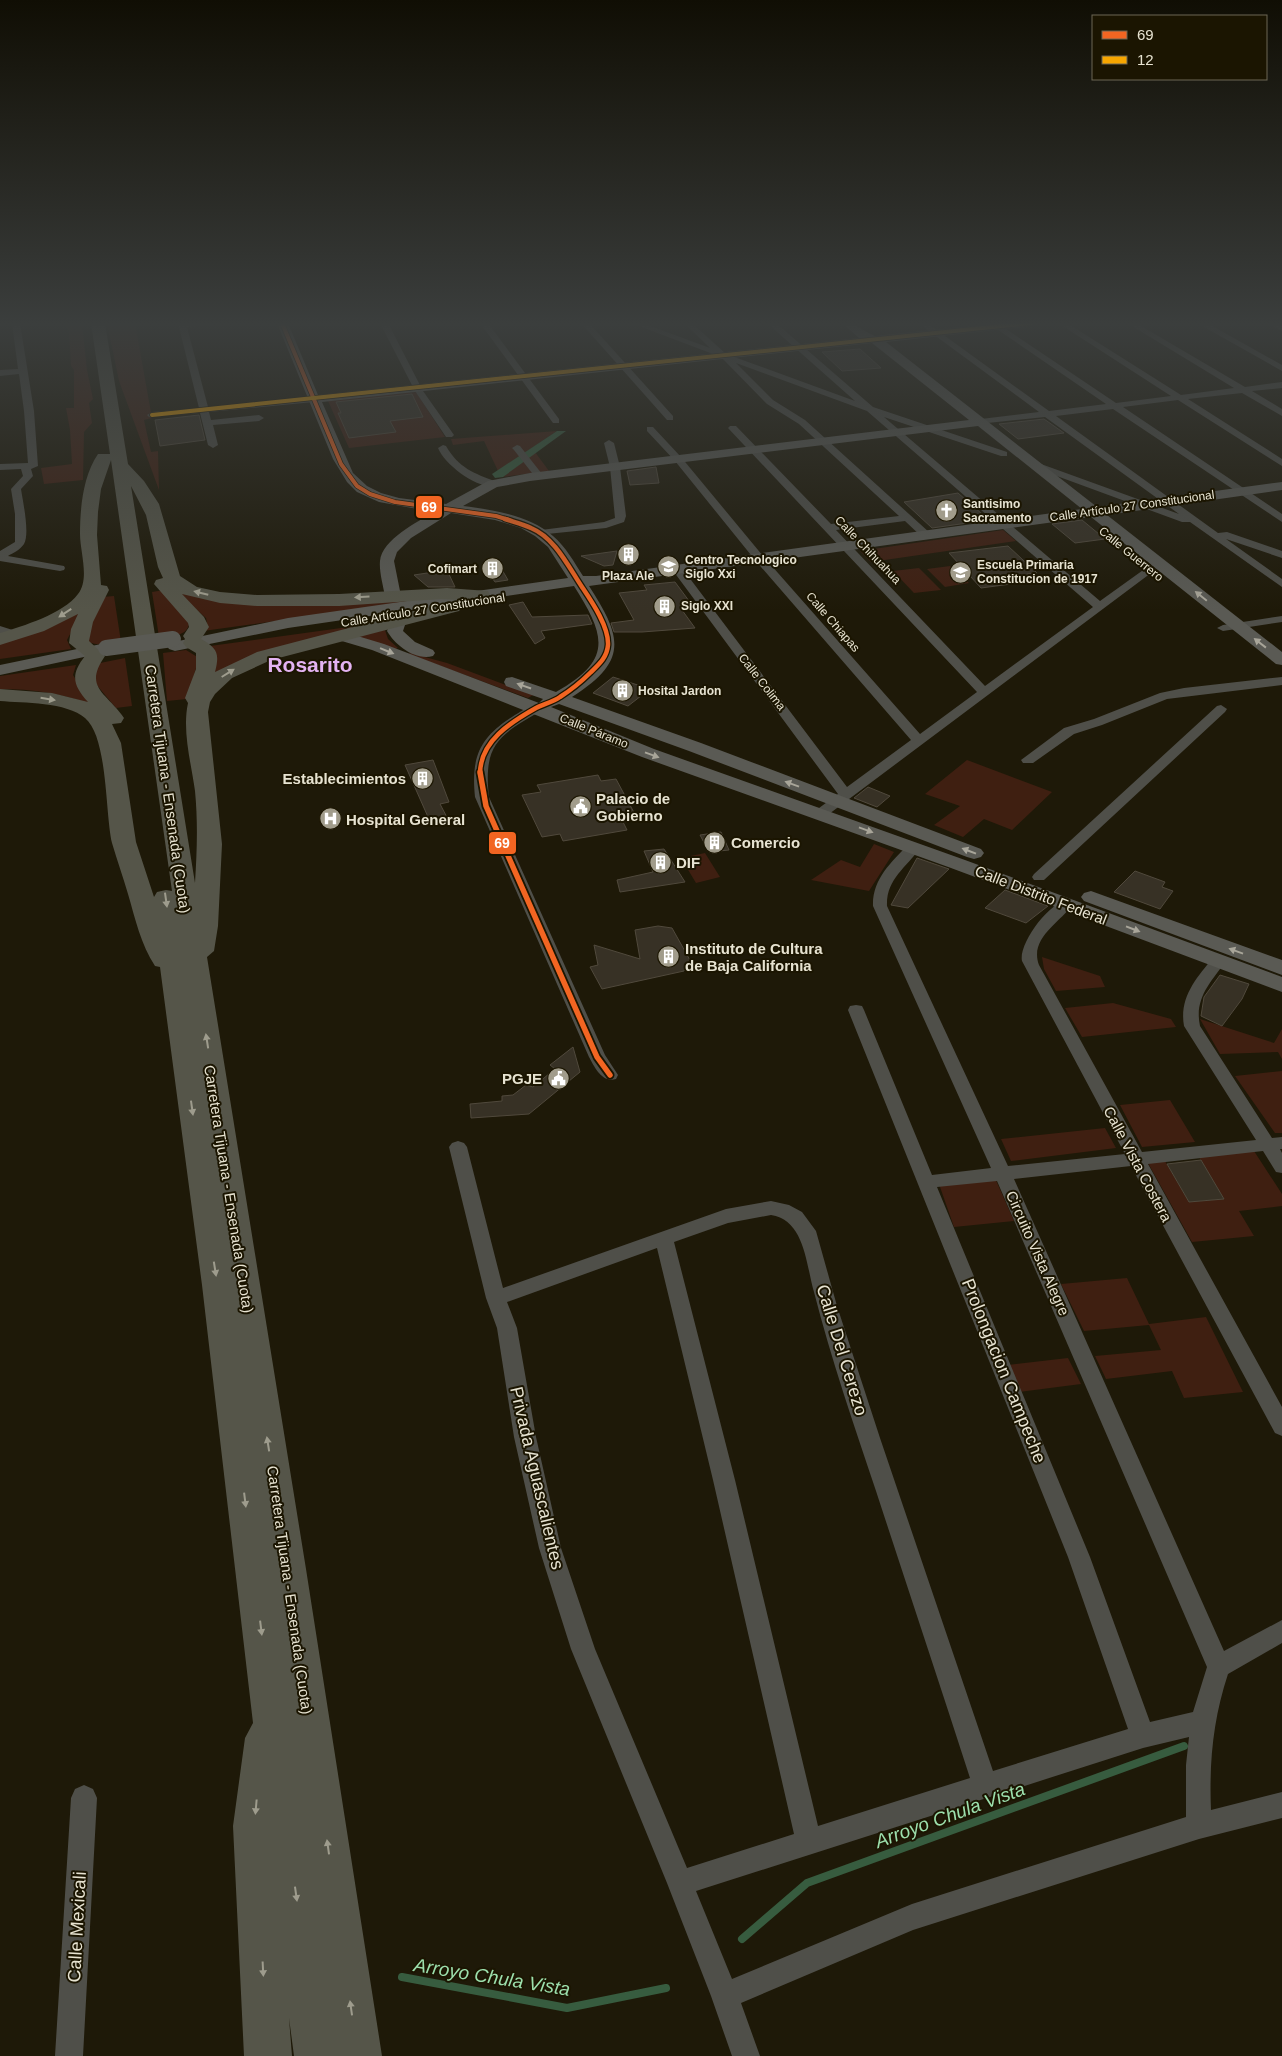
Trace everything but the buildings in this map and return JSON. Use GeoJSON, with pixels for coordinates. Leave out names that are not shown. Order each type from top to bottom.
{"type":"FeatureCollection","features":[{"type":"Feature","properties":{"kind":"highway","name":"Carretera Tijuana - Ensenada (Cuota)"},"geometry":{"type":"LineString","coordinates":[[102,419],[112,462]]}},
{"type":"Feature","properties":{"kind":"highway","name":"Carretera Tijuana - Ensenada (Cuota)"},"geometry":{"type":"LineString","coordinates":[[108,419],[136,672],[168,912],[185,971],[287,1569],[358,2056]]}},
{"type":"Feature","properties":{"kind":"highway"},"geometry":{"type":"LineString","coordinates":[[5,634],[56,619],[84,600],[89,593],[92,580],[88,537],[97,470],[112,462],[143,488],[157,525],[169,574],[174,582],[190,591],[214,597],[258,601],[438,594],[481,595]]}},
{"type":"Feature","properties":{"kind":"highway"},"geometry":{"type":"LineString","coordinates":[[143,488],[143,502],[162,582],[197,621],[200,627],[184,641],[206,650],[208,657],[202,681],[192,703],[190,719],[200,815],[210,844]]}},
{"type":"Feature","properties":{"kind":"highway"},"geometry":{"type":"LineString","coordinates":[[92,505],[96,521],[102,578],[98,594],[78,637],[79,643],[99,652],[84,671],[83,678],[86,685],[112,716],[118,727],[135,876]]}},
{"type":"Feature","properties":{"kind":"highway"},"geometry":{"type":"LineString","coordinates":[[0,695],[52,699],[92,712],[100,721],[110,743],[124,842],[155,940],[166,962],[185,971],[202,948],[210,844],[206,791],[197,723],[199,702],[214,682],[236,668],[264,656],[452,607]]}},
{"type":"Feature","properties":{"kind":"highway","name":"Carretera Tijuana - Ensenada (Cuota)"},"geometry":{"type":"LineString","coordinates":[[185,971],[218,1285],[271,1707],[318,2056]]}},
{"type":"Feature","properties":{"kind":"highway"},"geometry":{"type":"LineString","coordinates":[[268,2056],[254,1826],[271,1707]]}},
{"type":"Feature","properties":{"kind":"main road"},"geometry":{"type":"LineString","coordinates":[[322,419],[341,464],[357,486],[370,494],[395,502],[504,518],[524,524],[540,533],[554,545],[585,583],[600,616],[608,644],[605,656],[600,664],[578,684],[559,698],[538,708]]}},
{"type":"Feature","properties":{"kind":"main road","name":"Calle Guerrero"},"geometry":{"type":"LineString","coordinates":[[959,419],[1004,454],[1088,512],[1231,627],[1282,675]]}},
{"type":"Feature","properties":{"kind":"main road","name":"Calle Guerrero"},"geometry":{"type":"LineString","coordinates":[[977,419],[1038,466],[1150,570],[1282,660]]}},
{"type":"Feature","properties":{"kind":"main road"},"geometry":{"type":"LineString","coordinates":[[393,596],[387,562],[390,551],[406,535],[478,491],[493,484],[539,476],[981,422]]}},
{"type":"Feature","properties":{"kind":"main road","name":"Calle Artículo 27 Constitucional"},"geometry":{"type":"LineString","coordinates":[[248,632],[288,623],[481,595],[585,583],[1282,486]]}},
{"type":"Feature","properties":{"kind":"main road","name":"Calle Artículo 27 Constitucional"},"geometry":{"type":"LineString","coordinates":[[0,664],[46,660],[248,632],[299,628],[452,607],[585,583]]}},
{"type":"Feature","properties":{"kind":"main road","name":"Calle Páramo"},"geometry":{"type":"LineString","coordinates":[[398,622],[395,628],[396,634],[405,643],[415,648],[842,798]]}},
{"type":"Feature","properties":{"kind":"main road","name":"Calle Páramo"},"geometry":{"type":"LineString","coordinates":[[341,636],[378,647],[538,708],[607,737],[820,814]]}},
{"type":"Feature","properties":{"kind":"main road","name":"Calle Artículo 27 Constitucional"},"geometry":{"type":"LineString","coordinates":[[0,670],[46,660]]}},
{"type":"Feature","properties":{"kind":"main road"},"geometry":{"type":"LineString","coordinates":[[598,713],[607,737],[624,732],[665,742],[695,746]]}},
{"type":"Feature","properties":{"kind":"main road","name":"Calle Distrito Federal"},"geometry":{"type":"LineString","coordinates":[[842,798],[1039,877],[1282,968]]}},
{"type":"Feature","properties":{"kind":"main road","name":"Calle Distrito Federal"},"geometry":{"type":"LineString","coordinates":[[820,814],[1282,985]]}},
{"type":"Feature","properties":{"kind":"street"},"geometry":{"type":"LineString","coordinates":[[0,557],[20,542],[20,514],[16,489],[28,476],[29,419]]}},
{"type":"Feature","properties":{"kind":"street"},"geometry":{"type":"LineString","coordinates":[[207,419],[214,445]]}},
{"type":"Feature","properties":{"kind":"street"},"geometry":{"type":"LineString","coordinates":[[208,423],[249,419]]}},
{"type":"Feature","properties":{"kind":"street"},"geometry":{"type":"LineString","coordinates":[[438,419],[449,435]]}},
{"type":"Feature","properties":{"kind":"street"},"geometry":{"type":"LineString","coordinates":[[797,419],[926,535]]}},
{"type":"Feature","properties":{"kind":"street"},"geometry":{"type":"LineString","coordinates":[[882,419],[1099,606]]}},
{"type":"Feature","properties":{"kind":"street"},"geometry":{"type":"LineString","coordinates":[[900,419],[1004,454]]}},
{"type":"Feature","properties":{"kind":"street"},"geometry":{"type":"LineString","coordinates":[[981,422],[1003,419]]}},
{"type":"Feature","properties":{"kind":"street"},"geometry":{"type":"LineString","coordinates":[[1055,419],[1282,584]]}},
{"type":"Feature","properties":{"kind":"street"},"geometry":{"type":"LineString","coordinates":[[1133,419],[1282,519]]}},
{"type":"Feature","properties":{"kind":"street"},"geometry":{"type":"LineString","coordinates":[[1212,419],[1282,463]]}},
{"type":"Feature","properties":{"kind":"street","name":"Calle Chihuahua"},"geometry":{"type":"LineString","coordinates":[[733,428],[912,615],[982,692]]}},
{"type":"Feature","properties":{"kind":"street","name":"Calle Chiapas"},"geometry":{"type":"LineString","coordinates":[[650,429],[678,459],[759,558],[919,741]]}},
{"type":"Feature","properties":{"kind":"street"},"geometry":{"type":"LineString","coordinates":[[540,533],[606,525],[620,520],[615,467],[609,443]]}},
{"type":"Feature","properties":{"kind":"street"},"geometry":{"type":"LineString","coordinates":[[443,448],[456,465],[493,484]]}},
{"type":"Feature","properties":{"kind":"street"},"geometry":{"type":"LineString","coordinates":[[516,448],[539,476]]}},
{"type":"Feature","properties":{"kind":"street"},"geometry":{"type":"LineString","coordinates":[[0,467],[29,466]]}},
{"type":"Feature","properties":{"kind":"street"},"geometry":{"type":"LineString","coordinates":[[1038,466],[1282,555]]}},
{"type":"Feature","properties":{"kind":"street"},"geometry":{"type":"LineString","coordinates":[[827,528],[907,518]]}},
{"type":"Feature","properties":{"kind":"street"},"geometry":{"type":"LineString","coordinates":[[0,557],[60,568]]}},
{"type":"Feature","properties":{"kind":"street","name":"Calle Colima"},"geometry":{"type":"LineString","coordinates":[[678,570],[842,798]]}},
{"type":"Feature","properties":{"kind":"street"},"geometry":{"type":"LineString","coordinates":[[820,814],[982,692],[1150,570]]}},
{"type":"Feature","properties":{"kind":"street"},"geometry":{"type":"LineString","coordinates":[[1231,627],[1282,619]]}},
{"type":"Feature","properties":{"kind":"street"},"geometry":{"type":"LineString","coordinates":[[1028,760],[1069,731],[1098,722],[1164,696],[1282,681]]}},
{"type":"Feature","properties":{"kind":"street"},"geometry":{"type":"LineString","coordinates":[[538,708],[508,724],[488,746],[480,765],[482,797],[594,1052],[610,1075]]}},
{"type":"Feature","properties":{"kind":"street"},"geometry":{"type":"LineString","coordinates":[[1039,877],[1221,709]]}},
{"type":"Feature","properties":{"kind":"street","name":"Circuito Vista Alegre"},"geometry":{"type":"LineString","coordinates":[[914,848],[882,887],[878,897],[880,906],[926,1002],[1220,1667]]}},
{"type":"Feature","properties":{"kind":"street","name":"Calle Vista Costera"},"geometry":{"type":"LineString","coordinates":[[1066,904],[1052,918],[1032,945],[1028,955],[1031,965],[1282,1427]]}},
{"type":"Feature","properties":{"kind":"street"},"geometry":{"type":"LineString","coordinates":[[1218,961],[1201,982],[1190,1004],[1188,1015],[1192,1026],[1275,1144],[1282,1167]]}},
{"type":"Feature","properties":{"kind":"street","name":"Prolongacion Campeche"},"geometry":{"type":"LineString","coordinates":[[856,1010],[925,1182],[956,1251],[1079,1557],[1143,1736]]}},
{"type":"Feature","properties":{"kind":"street"},"geometry":{"type":"LineString","coordinates":[[925,1182],[1275,1144]]}},
{"type":"Feature","properties":{"kind":"street","name":"Privada Aguascalientes"},"geometry":{"type":"LineString","coordinates":[[458,1147],[496,1298],[507,1328],[525,1437],[550,1548],[583,1649],[680,1883]]}},
{"type":"Feature","properties":{"kind":"street","name":"Calle Del Cerezo"},"geometry":{"type":"LineString","coordinates":[[496,1298],[726,1216],[771,1208],[783,1210],[795,1217],[807,1230],[827,1306],[869,1438],[985,1785]]}},
{"type":"Feature","properties":{"kind":"street"},"geometry":{"type":"LineString","coordinates":[[664,1238],[724,1480],[809,1842]]}},
{"type":"Feature","properties":{"kind":"street"},"geometry":{"type":"LineString","coordinates":[[1199,1826],[1197,1776],[1203,1722],[1210,1693],[1220,1667],[1282,1631]]}},
{"type":"Feature","properties":{"kind":"street"},"geometry":{"type":"LineString","coordinates":[[746,2056],[725,1996],[680,1883],[1143,1736],[1203,1722]]}},
{"type":"Feature","properties":{"kind":"street","name":"Calle Mexicali"},"geometry":{"type":"LineString","coordinates":[[69,2056],[84,1798]]}},
{"type":"Feature","properties":{"kind":"street"},"geometry":{"type":"LineString","coordinates":[[725,1996],[912,1917],[1199,1826],[1282,1805]]}},
{"type":"Feature","properties":{"kind":"shaded area"},"geometry":{"type":"Polygon","coordinates":[[[68,419],[91,419],[92,423],[84,432],[83,480],[44,484],[41,468],[72,464],[68,419]]]}},
{"type":"Feature","properties":{"kind":"shaded area"},"geometry":{"type":"Polygon","coordinates":[[[133,419],[148,419],[144,420],[151,452],[158,451],[159,490],[133,419]]]}},
{"type":"Feature","properties":{"kind":"shaded area"},"geometry":{"type":"Polygon","coordinates":[[[336,419],[433,419],[445,437],[349,448],[336,419]]]}},
{"type":"Feature","properties":{"kind":"shaded area"},"geometry":{"type":"Polygon","coordinates":[[[557,431],[498,471],[484,441],[453,445],[451,439],[557,431]]]}},
{"type":"Feature","properties":{"kind":"shaded area"},"geometry":{"type":"Polygon","coordinates":[[[557,431],[566,431],[503,477],[495,478],[492,474],[557,431]]]}},
{"type":"Feature","properties":{"kind":"shaded area"},"geometry":{"type":"Polygon","coordinates":[[[535,452],[549,471],[503,477],[535,452]]]}},
{"type":"Feature","properties":{"kind":"shaded area"},"geometry":{"type":"Polygon","coordinates":[[[1003,530],[1016,541],[871,562],[860,551],[1003,530]]]}},
{"type":"Feature","properties":{"kind":"shaded area"},"geometry":{"type":"Polygon","coordinates":[[[950,566],[969,583],[945,587],[927,569],[950,566]]]}},
{"type":"Feature","properties":{"kind":"shaded area"},"geometry":{"type":"Polygon","coordinates":[[[919,568],[941,590],[914,593],[893,571],[919,568]]]}},
{"type":"Feature","properties":{"kind":"shaded area"},"geometry":{"type":"Polygon","coordinates":[[[164,590],[189,622],[186,631],[178,635],[159,637],[152,592],[164,590]]]}},
{"type":"Feature","properties":{"kind":"shaded area"},"geometry":{"type":"Polygon","coordinates":[[[177,592],[223,603],[453,597],[203,631],[207,623],[206,618],[177,592]]]}},
{"type":"Feature","properties":{"kind":"shaded area"},"geometry":{"type":"Polygon","coordinates":[[[114,596],[121,642],[99,644],[87,641],[86,628],[102,597],[114,596]]]}},
{"type":"Feature","properties":{"kind":"shaded area"},"geometry":{"type":"Polygon","coordinates":[[[93,599],[67,640],[71,649],[0,659],[0,640],[93,599]]]}},
{"type":"Feature","properties":{"kind":"shaded area"},"geometry":{"type":"Polygon","coordinates":[[[399,620],[217,674],[211,671],[210,646],[399,620]]]}},
{"type":"Feature","properties":{"kind":"shaded area"},"geometry":{"type":"Polygon","coordinates":[[[385,630],[388,639],[398,648],[395,649],[356,637],[385,630]]]}},
{"type":"Feature","properties":{"kind":"shaded area"},"geometry":{"type":"Polygon","coordinates":[[[186,650],[199,658],[187,699],[167,701],[163,653],[186,650]]]}},
{"type":"Feature","properties":{"kind":"shaded area"},"geometry":{"type":"Polygon","coordinates":[[[408,654],[447,663],[533,695],[528,698],[408,654]]]}},
{"type":"Feature","properties":{"kind":"shaded area"},"geometry":{"type":"Polygon","coordinates":[[[125,658],[132,706],[116,708],[95,683],[93,675],[100,663],[125,658]]]}},
{"type":"Feature","properties":{"kind":"shaded area"},"geometry":{"type":"Polygon","coordinates":[[[76,665],[73,675],[92,705],[47,692],[0,689],[0,676],[76,665]]]}},
{"type":"Feature","properties":{"kind":"shaded area"},"geometry":{"type":"Polygon","coordinates":[[[967,760],[1052,792],[1012,830],[984,819],[963,837],[934,825],[960,806],[925,794],[967,760]]]}},
{"type":"Feature","properties":{"kind":"shaded area"},"geometry":{"type":"Polygon","coordinates":[[[874,844],[894,852],[869,891],[811,880],[841,860],[860,867],[874,844]]]}},
{"type":"Feature","properties":{"kind":"shaded area"},"geometry":{"type":"Polygon","coordinates":[[[705,853],[720,877],[696,883],[681,858],[705,853]]]}},
{"type":"Feature","properties":{"kind":"shaded area"},"geometry":{"type":"Polygon","coordinates":[[[1042,957],[1100,976],[1105,987],[1056,991],[1044,969],[1042,957]]]}},
{"type":"Feature","properties":{"kind":"shaded area"},"geometry":{"type":"Polygon","coordinates":[[[1113,1003],[1171,1019],[1176,1027],[1082,1037],[1065,1008],[1113,1003]]]}},
{"type":"Feature","properties":{"kind":"shaded area"},"geometry":{"type":"Polygon","coordinates":[[[1200,1019],[1274,1043],[1282,1029],[1282,1059],[1278,1052],[1220,1054],[1200,1019]]]}},
{"type":"Feature","properties":{"kind":"shaded area"},"geometry":{"type":"Polygon","coordinates":[[[1282,1071],[1282,1133],[1275,1133],[1235,1076],[1282,1071]]]}},
{"type":"Feature","properties":{"kind":"shaded area"},"geometry":{"type":"Polygon","coordinates":[[[1170,1100],[1195,1142],[1142,1147],[1120,1105],[1170,1100]]]}},
{"type":"Feature","properties":{"kind":"shaded area"},"geometry":{"type":"Polygon","coordinates":[[[1105,1128],[1116,1148],[1011,1161],[1001,1139],[1105,1128]]]}},
{"type":"Feature","properties":{"kind":"shaded area"},"geometry":{"type":"Polygon","coordinates":[[[1254,1151],[1282,1194],[1282,1206],[1239,1211],[1254,1236],[1192,1242],[1148,1163],[1165,1161],[1189,1202],[1224,1199],[1199,1157],[1254,1151]]]}},
{"type":"Feature","properties":{"kind":"shaded area"},"geometry":{"type":"Polygon","coordinates":[[[995,1178],[1014,1221],[954,1227],[939,1184],[995,1178]]]}},
{"type":"Feature","properties":{"kind":"shaded area"},"geometry":{"type":"Polygon","coordinates":[[[1127,1278],[1149,1324],[1206,1317],[1243,1392],[1184,1398],[1172,1371],[1106,1379],[1095,1356],[1161,1350],[1149,1325],[1084,1331],[1061,1284],[1127,1278]]]}},
{"type":"Feature","properties":{"kind":"shaded area"},"geometry":{"type":"Polygon","coordinates":[[[1068,1358],[1081,1384],[1019,1392],[1008,1365],[1068,1358]]]}},
{"type":"Feature","properties":{"kind":"waterway","name":"Arroyo Chula Vista"},"geometry":{"type":"LineString","coordinates":[[742,1939],[807,1883],[1184,1746]]}},
{"type":"Feature","properties":{"kind":"waterway","name":"Arroyo Chula Vista"},"geometry":{"type":"LineString","coordinates":[[402,1977],[567,2008],[666,1988]]}},
{"type":"Feature","properties":{"kind":"transit line","name":"69"},"geometry":{"type":"LineString","coordinates":[[322,419],[341,464],[357,486],[370,494],[395,502],[496,516],[532,528],[554,545],[600,616],[608,644],[605,656],[600,664],[559,698],[537,708],[498,734],[485,751],[480,765],[480,780],[486,806],[597,1057],[610,1075]]}},
{"type":"Feature","properties":{"kind":"place","name":"Santisimo Sacramento"},"geometry":{"type":"Point","coordinates":[947,511]}},
{"type":"Feature","properties":{"kind":"place","name":"Plaza Ale"},"geometry":{"type":"Point","coordinates":[628,555]}},
{"type":"Feature","properties":{"kind":"place","name":"Centro Tecnologico Siglo Xxi"},"geometry":{"type":"Point","coordinates":[669,567]}},
{"type":"Feature","properties":{"kind":"place","name":"Cofimart"},"geometry":{"type":"Point","coordinates":[493,569]}},
{"type":"Feature","properties":{"kind":"place","name":"Escuela Primaria Constitucion de 1917"},"geometry":{"type":"Point","coordinates":[961,572]}},
{"type":"Feature","properties":{"kind":"place","name":"Siglo XXI"},"geometry":{"type":"Point","coordinates":[665,606]}},
{"type":"Feature","properties":{"kind":"place","name":"Hosital Jardon"},"geometry":{"type":"Point","coordinates":[622,691]}},
{"type":"Feature","properties":{"kind":"place","name":"Establecimientos"},"geometry":{"type":"Point","coordinates":[422,778]}},
{"type":"Feature","properties":{"kind":"place","name":"Palacio de Gobierno"},"geometry":{"type":"Point","coordinates":[580,807]}},
{"type":"Feature","properties":{"kind":"place","name":"Hospital General"},"geometry":{"type":"Point","coordinates":[330,819]}},
{"type":"Feature","properties":{"kind":"place","name":"Comercio"},"geometry":{"type":"Point","coordinates":[715,842]}},
{"type":"Feature","properties":{"kind":"place","name":"DIF"},"geometry":{"type":"Point","coordinates":[660,862]}},
{"type":"Feature","properties":{"kind":"place","name":"Instituto de Cultura de Baja California"},"geometry":{"type":"Point","coordinates":[669,957]}},
{"type":"Feature","properties":{"kind":"place","name":"PGJE"},"geometry":{"type":"Point","coordinates":[558,1078]}},
{"type":"Feature","properties":{"kind":"district","name":"Rosarito"},"geometry":{"type":"Point","coordinates":[310,664]}}]}
